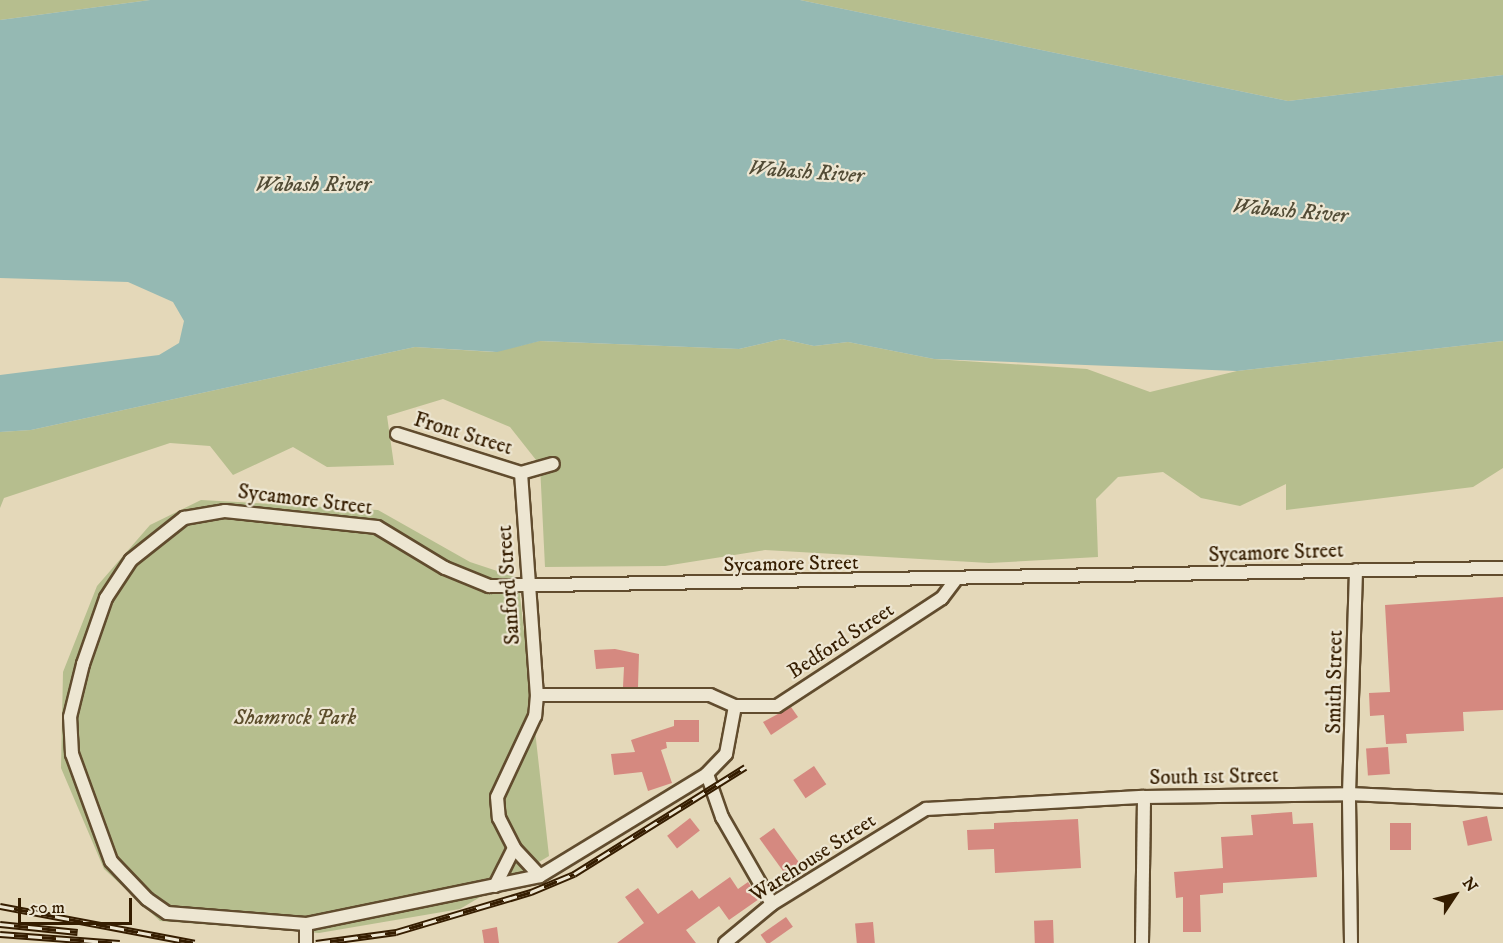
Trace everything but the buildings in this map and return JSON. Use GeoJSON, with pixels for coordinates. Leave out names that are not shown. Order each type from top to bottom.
{"type":"FeatureCollection","features":[{"type":"Feature","properties":{"kind":"street","name":"Front Street"},"geometry":{"type":"LineString","coordinates":[[397,434],[521,473],[553,464]]}},
{"type":"Feature","properties":{"kind":"street","name":"Sanford Street"},"geometry":{"type":"LineString","coordinates":[[521,473],[537,695],[534,716],[497,797],[500,818],[514,848],[540,876]]}},
{"type":"Feature","properties":{"kind":"street","name":"Sycamore Street"},"geometry":{"type":"LineString","coordinates":[[707,774],[540,876],[306,924],[167,913],[111,861],[72,754],[70,717],[106,598],[131,560],[160,532],[184,518],[225,511],[377,527],[474,582],[528,585],[955,581],[1503,568]]}},
{"type":"Feature","properties":{"kind":"street","name":"Smith Street"},"geometry":{"type":"LineString","coordinates":[[1351,943],[1349,794],[1356,570]]}},
{"type":"Feature","properties":{"kind":"street","name":"Bedford Street"},"geometry":{"type":"LineString","coordinates":[[537,695],[710,695],[735,706],[777,706],[942,598],[955,581]]}},
{"type":"Feature","properties":{"kind":"street"},"geometry":{"type":"LineString","coordinates":[[735,706],[726,754],[707,774],[722,817],[772,904]]}},
{"type":"Feature","properties":{"kind":"street","name":"South 1st Street"},"geometry":{"type":"LineString","coordinates":[[926,809],[1144,797],[1349,794],[1503,801]]}},
{"type":"Feature","properties":{"kind":"street"},"geometry":{"type":"LineString","coordinates":[[1142,943],[1144,797]]}},
{"type":"Feature","properties":{"kind":"street","name":"Warehouse Street"},"geometry":{"type":"LineString","coordinates":[[725,943],[772,904],[926,809]]}},
{"type":"Feature","properties":{"kind":"street"},"geometry":{"type":"LineString","coordinates":[[495,886],[514,848]]}},
{"type":"Feature","properties":{"kind":"street"},"geometry":{"type":"LineString","coordinates":[[306,924],[306,943]]}},
{"type":"Feature","properties":{"kind":"green space"},"geometry":{"type":"Polygon","coordinates":[[[0,0],[150,0],[0,20],[0,0]]]}},
{"type":"Feature","properties":{"kind":"green space"},"geometry":{"type":"Polygon","coordinates":[[[800,0],[1503,0],[1503,75],[1288,101],[800,0]]]}},
{"type":"Feature","properties":{"kind":"green space"},"geometry":{"type":"Polygon","coordinates":[[[782,339],[814,346],[848,342],[934,359],[1087,369],[1150,392],[1237,371],[1503,341],[1503,468],[1473,487],[1286,510],[1286,484],[1240,506],[1201,498],[1163,472],[1118,477],[1096,499],[1098,557],[989,563],[765,550],[665,566],[545,567],[540,465],[510,427],[443,399],[387,416],[394,465],[327,467],[293,447],[233,475],[210,446],[170,443],[4,498],[0,508],[0,432],[31,430],[415,347],[493,352],[539,341],[739,349],[782,339]]]}},
{"type":"Feature","properties":{"kind":"green space","name":"Shamrock Park"},"geometry":{"type":"Polygon","coordinates":[[[201,500],[378,510],[470,562],[518,578],[549,856],[460,909],[319,933],[160,921],[104,869],[61,768],[63,672],[97,586],[150,525],[201,500]]]}},
{"type":"Feature","properties":{"kind":"water","name":"Wabash River"},"geometry":{"type":"Polygon","coordinates":[[[150,0],[800,0],[1288,101],[1503,75],[1503,341],[1237,371],[934,359],[848,342],[814,346],[782,339],[739,349],[540,341],[497,352],[415,347],[31,430],[0,432],[0,375],[159,355],[179,343],[184,321],[173,302],[128,282],[0,278],[0,20],[150,0]]]}},
{"type":"Feature","properties":{"kind":"railway"},"geometry":{"type":"LineString","coordinates":[[316,943],[396,932],[531,892],[574,874],[745,767]]}},
{"type":"Feature","properties":{"kind":"railway"},"geometry":{"type":"LineString","coordinates":[[0,906],[195,943]]}},
{"type":"Feature","properties":{"kind":"railway"},"geometry":{"type":"LineString","coordinates":[[0,924],[78,932]]}},
{"type":"Feature","properties":{"kind":"railway"},"geometry":{"type":"LineString","coordinates":[[0,934],[120,943]]}}]}
